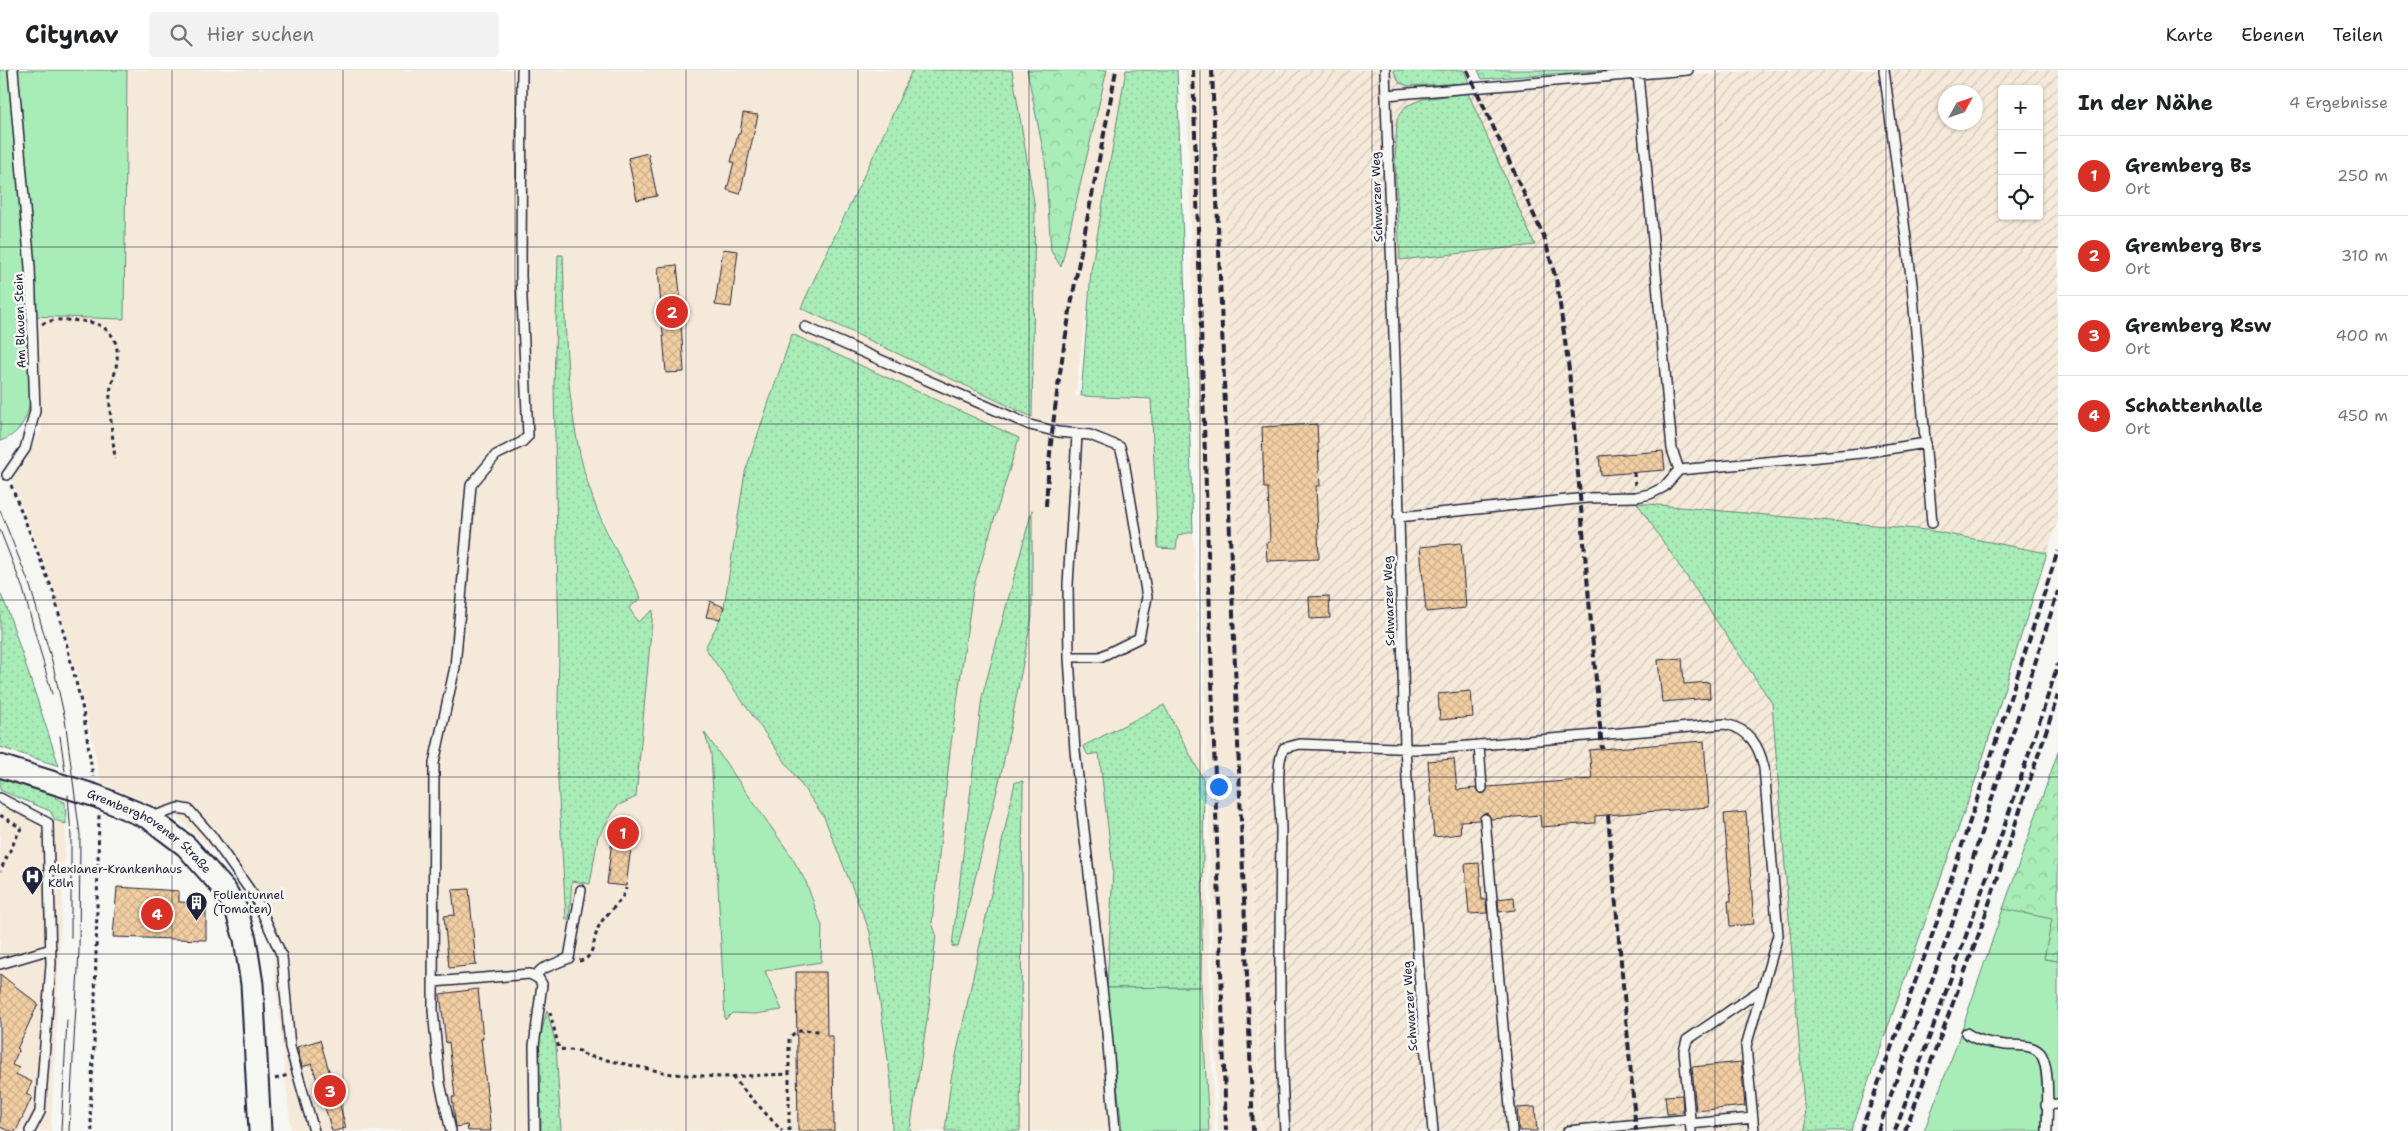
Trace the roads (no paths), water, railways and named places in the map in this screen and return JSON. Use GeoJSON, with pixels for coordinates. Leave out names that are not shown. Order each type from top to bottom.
{"type":"FeatureCollection","features":[{"type":"Feature","properties":{"kind":"street","name":"Gremberghovener Straße"},"geometry":{"type":"LineString","coordinates":[[0,766],[96,796],[149,818],[186,846],[215,878],[236,909],[245,939],[252,984],[260,1131]]}},
{"type":"Feature","properties":{"kind":"lane","name":"Am Blauen Stein"},"geometry":{"type":"LineString","coordinates":[[7,475],[25,449],[35,410],[30,267],[13,70]]}},
{"type":"Feature","properties":{"kind":"lane"},"geometry":{"type":"LineString","coordinates":[[451,1131],[440,1083],[433,982],[434,763],[455,667],[472,486],[496,455],[522,442],[528,436],[521,276],[522,70]]}},
{"type":"Feature","properties":{"kind":"lane","name":"Schwarzer Weg"},"geometry":{"type":"LineString","coordinates":[[1385,70],[1404,747],[1421,1001],[1432,1131]]}},
{"type":"Feature","properties":{"kind":"lane"},"geometry":{"type":"LineString","coordinates":[[1386,95],[1688,70]]}},
{"type":"Feature","properties":{"kind":"lane"},"geometry":{"type":"LineString","coordinates":[[1884,70],[1912,284],[1932,522]]}},
{"type":"Feature","properties":{"kind":"lane"},"geometry":{"type":"LineString","coordinates":[[1638,75],[1672,449],[1679,470]]}},
{"type":"Feature","properties":{"kind":"lane"},"geometry":{"type":"LineString","coordinates":[[805,327],[1030,425],[1044,430],[1090,435],[1120,447],[1147,597],[1139,638],[1100,656],[1069,657]]}},
{"type":"Feature","properties":{"kind":"lane"},"geometry":{"type":"LineString","coordinates":[[1077,435],[1068,585],[1069,657],[1076,751],[1106,1023],[1115,1131]]}},
{"type":"Feature","properties":{"kind":"lane"},"geometry":{"type":"LineString","coordinates":[[1398,518],[1587,498],[1636,497],[1650,494],[1664,487],[1679,470],[1862,453],[1926,443]]}},
{"type":"Feature","properties":{"kind":"lane"},"geometry":{"type":"LineString","coordinates":[[1285,1131],[1279,1025],[1281,805],[1279,758],[1284,748],[1300,744],[1419,749],[1725,724],[1737,726],[1748,734],[1761,754],[1764,768],[1778,935],[1746,1046],[1754,1131]]}},
{"type":"Feature","properties":{"kind":"lane"},"geometry":{"type":"LineString","coordinates":[[1479,745],[1482,788]]}},
{"type":"Feature","properties":{"kind":"lane"},"geometry":{"type":"LineString","coordinates":[[0,798],[48,823],[51,949],[40,1112],[30,1131]]}},
{"type":"Feature","properties":{"kind":"lane"},"geometry":{"type":"LineString","coordinates":[[149,818],[178,808],[189,810],[211,835],[256,899],[282,956],[290,1047],[314,1131]]}},
{"type":"Feature","properties":{"kind":"lane"},"geometry":{"type":"LineString","coordinates":[[1485,819],[1512,1131]]}},
{"type":"Feature","properties":{"kind":"lane"},"geometry":{"type":"LineString","coordinates":[[535,976],[542,969],[569,958],[581,890]]}},
{"type":"Feature","properties":{"kind":"lane"},"geometry":{"type":"LineString","coordinates":[[0,964],[51,949]]}},
{"type":"Feature","properties":{"kind":"lane"},"geometry":{"type":"LineString","coordinates":[[433,982],[519,975],[535,976],[542,984],[534,1046],[535,1131]]}},
{"type":"Feature","properties":{"kind":"lane"},"geometry":{"type":"LineString","coordinates":[[1690,1125],[1684,1051],[1688,1040],[1762,989]]}},
{"type":"Feature","properties":{"kind":"lane"},"geometry":{"type":"LineString","coordinates":[[1966,1033],[1977,1041],[2029,1047],[2039,1053],[2044,1062],[2047,1131]]}},
{"type":"Feature","properties":{"kind":"lane"},"geometry":{"type":"LineString","coordinates":[[2046,1105],[2058,1104]]}},
{"type":"Feature","properties":{"kind":"lane"},"geometry":{"type":"LineString","coordinates":[[1568,1131],[1690,1125],[1753,1118]]}},
{"type":"Feature","properties":{"kind":"tram line"},"geometry":{"type":"LineString","coordinates":[[0,510],[30,586],[52,661],[65,719],[80,835],[79,951],[69,1131]]}},
{"type":"Feature","properties":{"kind":"tram line"},"geometry":{"type":"LineString","coordinates":[[0,530],[23,589],[52,694]]}},
{"type":"Feature","properties":{"kind":"tram line"},"geometry":{"type":"LineString","coordinates":[[60,736],[65,771]]}},
{"type":"Feature","properties":{"kind":"tram line"},"geometry":{"type":"LineString","coordinates":[[68,795],[71,836],[71,938]]}},
{"type":"Feature","properties":{"kind":"tram line"},"geometry":{"type":"LineString","coordinates":[[61,1131],[67,1020]]}},
{"type":"Feature","properties":{"kind":"railway"},"geometry":{"type":"LineString","coordinates":[[1046,506],[1050,451],[1065,342],[1116,70]]}},
{"type":"Feature","properties":{"kind":"railway"},"geometry":{"type":"LineString","coordinates":[[1193,70],[1226,1131]]}},
{"type":"Feature","properties":{"kind":"railway"},"geometry":{"type":"LineString","coordinates":[[1212,70],[1253,1131]]}},
{"type":"Feature","properties":{"kind":"railway"},"geometry":{"type":"LineString","coordinates":[[1467,70],[1544,237],[1557,283],[1569,370],[1602,749]]}},
{"type":"Feature","properties":{"kind":"railway"},"geometry":{"type":"LineString","coordinates":[[1861,1131],[1938,919],[2058,551]]}},
{"type":"Feature","properties":{"kind":"railway"},"geometry":{"type":"LineString","coordinates":[[1878,1131],[1952,924],[2058,591]]}},
{"type":"Feature","properties":{"kind":"railway"},"geometry":{"type":"LineString","coordinates":[[1895,1131],[1999,840],[2058,664]]}},
{"type":"Feature","properties":{"kind":"railway"},"geometry":{"type":"LineString","coordinates":[[1905,1131],[1980,931],[2058,695]]}},
{"type":"Feature","properties":{"kind":"railway"},"geometry":{"type":"LineString","coordinates":[[1608,815],[1636,1131]]}},
{"type":"Feature","properties":{"kind":"place","name":"Gremberg Brs"},"geometry":{"type":"Point","coordinates":[672,312]}},
{"type":"Feature","properties":{"kind":"place","name":"Gremberg Bs"},"geometry":{"type":"Point","coordinates":[623,833]}},
{"type":"Feature","properties":{"kind":"place","name":"Alexianer-Krankenhaus Köln"},"geometry":{"type":"Point","coordinates":[32,895]}},
{"type":"Feature","properties":{"kind":"place","name":"Schattenhalle"},"geometry":{"type":"Point","coordinates":[157,914]}},
{"type":"Feature","properties":{"kind":"place","name":"Folientunnel (Tomaten)"},"geometry":{"type":"Point","coordinates":[197,921]}},
{"type":"Feature","properties":{"kind":"place","name":"Gremberg Rsw"},"geometry":{"type":"Point","coordinates":[330,1091]}}]}
